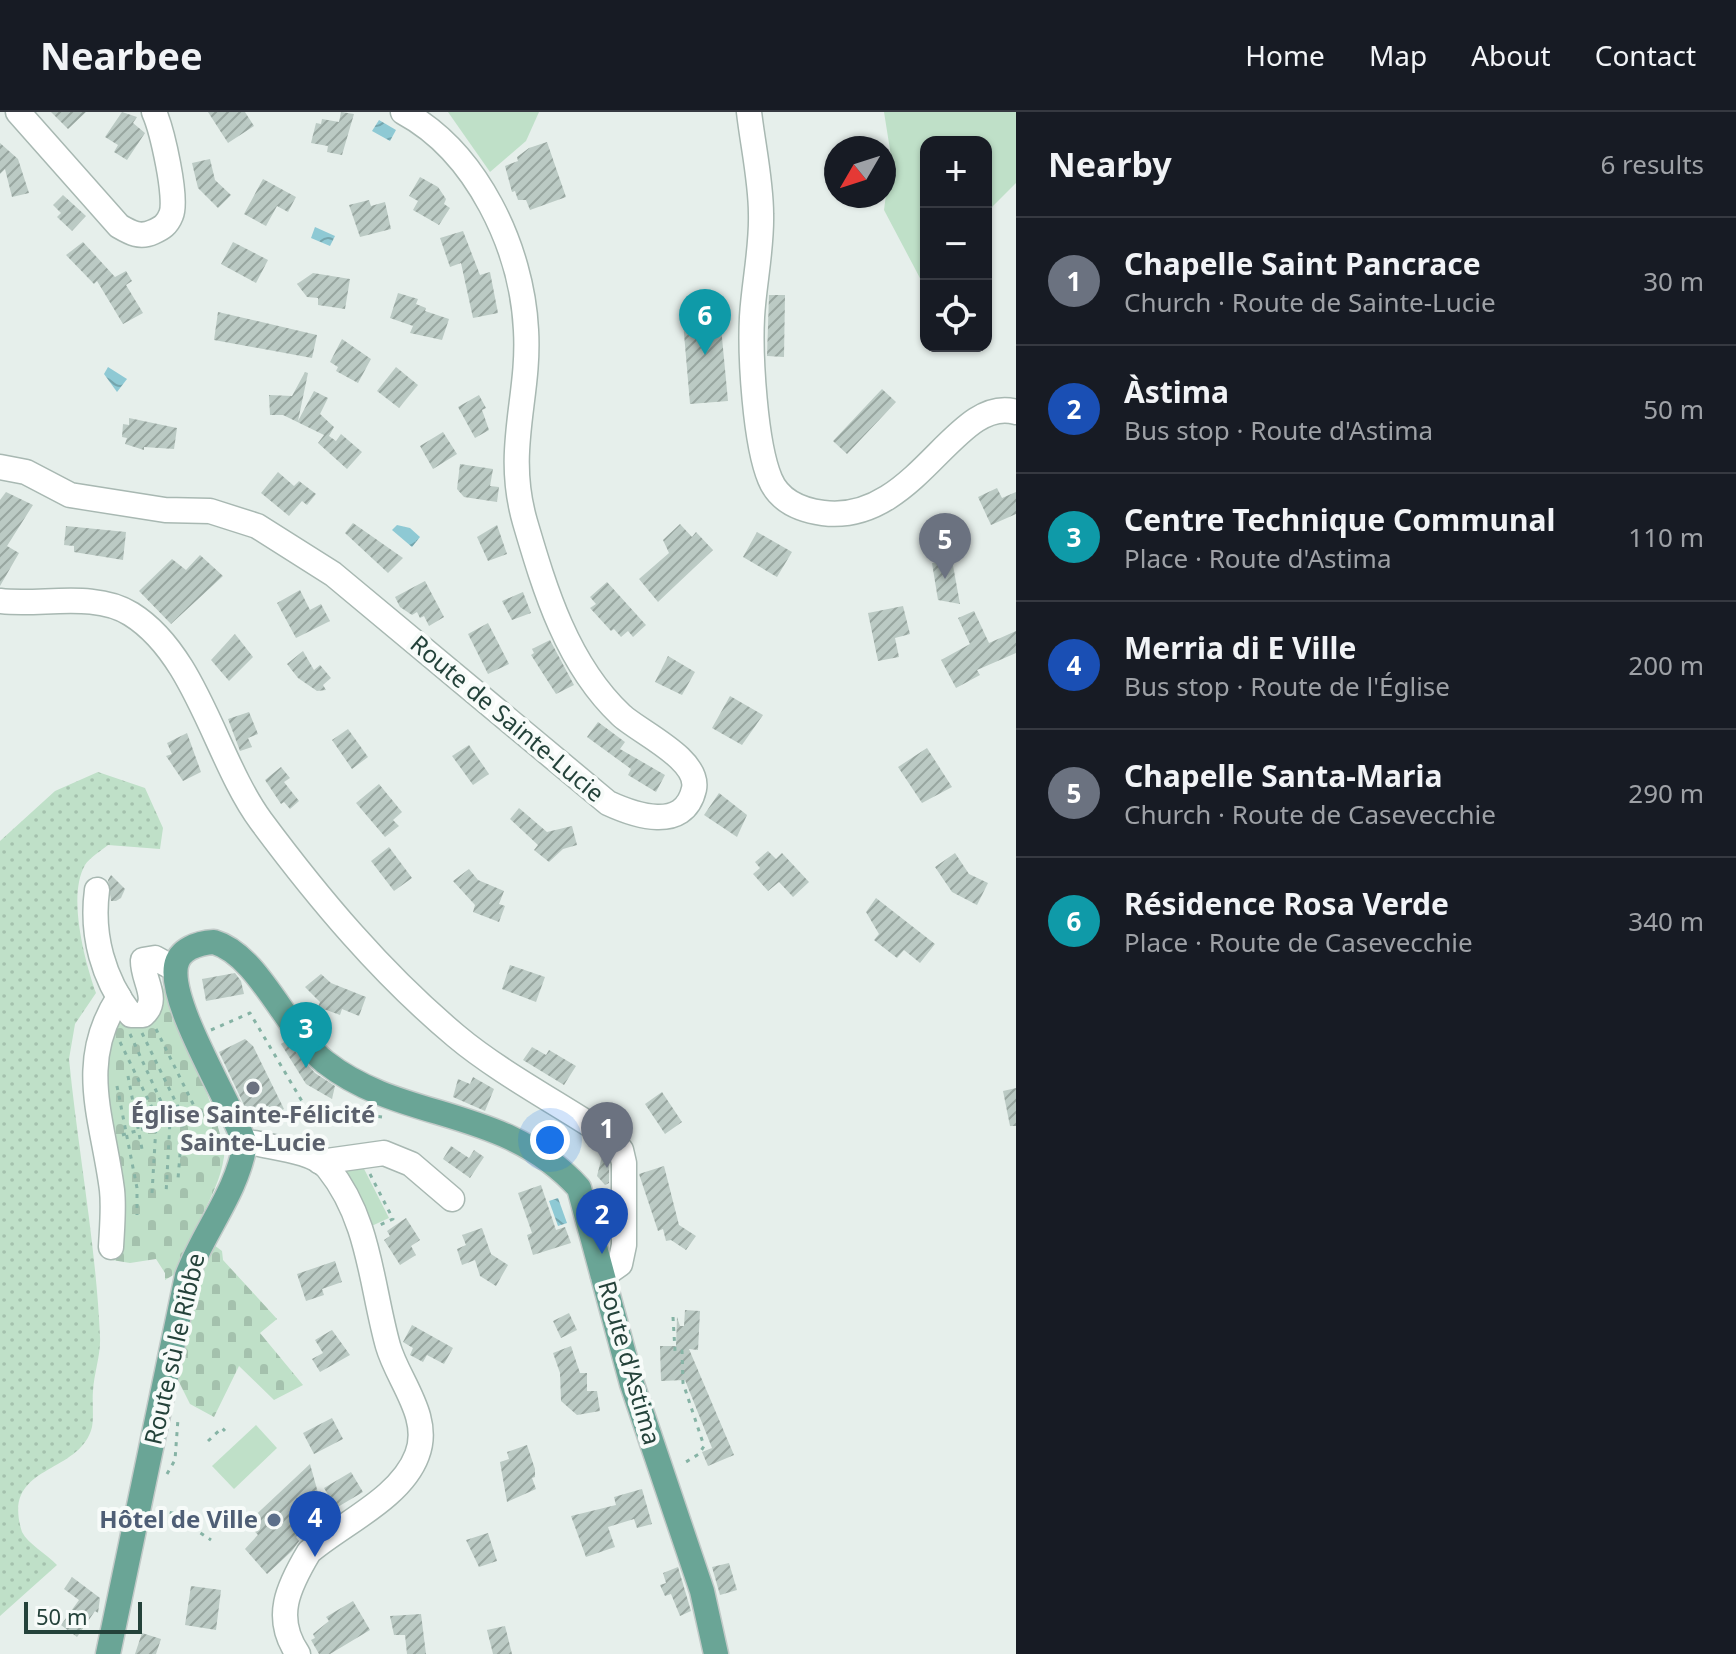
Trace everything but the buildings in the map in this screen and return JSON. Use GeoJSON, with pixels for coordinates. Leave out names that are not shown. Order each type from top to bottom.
{"type":"FeatureCollection","features":[{"type":"Feature","properties":{"kind":"main road","name":"Route d'Astima"},"geometry":{"type":"LineString","coordinates":[[175,969],[186,949],[205,942],[224,945],[239,957],[323,1061],[349,1078],[515,1137],[541,1152],[579,1188],[632,1384],[702,1591],[716,1654]]}},
{"type":"Feature","properties":{"kind":"main road"},"geometry":{"type":"LineString","coordinates":[[175,969],[176,987],[195,1036],[245,1144]]}},
{"type":"Feature","properties":{"kind":"main road","name":"Route sù le Ribbe"},"geometry":{"type":"LineString","coordinates":[[108,1654],[187,1276],[199,1245],[231,1192],[241,1169],[245,1144]]}},
{"type":"Feature","properties":{"kind":"street"},"geometry":{"type":"LineString","coordinates":[[18,112],[119,226],[133,234],[147,234],[164,227],[172,212],[164,135],[154,112]]}},
{"type":"Feature","properties":{"kind":"street","name":"Route de Sainte-Lucie"},"geometry":{"type":"LineString","coordinates":[[0,467],[26,472],[70,495],[138,507],[210,511],[257,526],[333,574],[608,803],[639,817],[666,818],[685,806],[694,789],[693,774],[680,758],[620,714],[583,667],[549,602],[523,513],[514,455],[527,330],[516,270],[490,203],[473,176],[426,124],[403,112]]}},
{"type":"Feature","properties":{"kind":"street"},"geometry":{"type":"LineString","coordinates":[[749,112],[761,214],[752,321],[759,438],[771,481],[783,496],[801,510],[835,515],[860,513],[923,471],[966,424],[989,413],[1016,412]]}},
{"type":"Feature","properties":{"kind":"street"},"geometry":{"type":"LineString","coordinates":[[0,601],[105,603],[131,614],[157,636],[182,670],[237,784],[260,819],[387,973],[458,1038],[612,1139],[621,1150],[624,1163],[624,1245],[620,1264],[603,1276]]}},
{"type":"Feature","properties":{"kind":"street"},"geometry":{"type":"LineString","coordinates":[[97,890],[99,955],[131,1015],[143,1015],[150,1008],[152,997],[143,960],[155,958],[175,969]]}},
{"type":"Feature","properties":{"kind":"street"},"geometry":{"type":"LineString","coordinates":[[111,1247],[115,1138],[93,1071],[99,1037],[119,997]]}},
{"type":"Feature","properties":{"kind":"street"},"geometry":{"type":"LineString","coordinates":[[245,1144],[254,1143],[317,1160],[384,1153],[411,1164],[452,1199]]}},
{"type":"Feature","properties":{"kind":"street"},"geometry":{"type":"LineString","coordinates":[[287,1648],[283,1615],[299,1569],[309,1552],[388,1493],[408,1474],[419,1452],[418,1411],[389,1348],[370,1254],[339,1185],[317,1160]]}},
{"type":"Feature","properties":{"kind":"path"},"geometry":{"type":"LineString","coordinates":[[195,1036],[250,1013],[306,1108],[317,1160]]}},
{"type":"Feature","properties":{"kind":"path"},"geometry":{"type":"LineString","coordinates":[[153,1023],[197,1112]]}},
{"type":"Feature","properties":{"kind":"path"},"geometry":{"type":"LineString","coordinates":[[126,1026],[170,1121],[166,1194]]}},
{"type":"Feature","properties":{"kind":"path"},"geometry":{"type":"LineString","coordinates":[[141,1029],[183,1117],[178,1179]]}},
{"type":"Feature","properties":{"kind":"path"},"geometry":{"type":"LineString","coordinates":[[115,1032],[158,1125],[152,1193]]}},
{"type":"Feature","properties":{"kind":"path"},"geometry":{"type":"LineString","coordinates":[[128,1076],[142,1149]]}},
{"type":"Feature","properties":{"kind":"path"},"geometry":{"type":"LineString","coordinates":[[116,1081],[115,1138],[137,1188],[137,1215]]}},
{"type":"Feature","properties":{"kind":"path"},"geometry":{"type":"LineString","coordinates":[[306,1108],[369,1113],[393,1119]]}},
{"type":"Feature","properties":{"kind":"path"},"geometry":{"type":"LineString","coordinates":[[115,1138],[197,1112],[219,1109]]}},
{"type":"Feature","properties":{"kind":"path"},"geometry":{"type":"LineString","coordinates":[[361,1156],[393,1219]]}},
{"type":"Feature","properties":{"kind":"path"},"geometry":{"type":"LineString","coordinates":[[673,1317],[675,1351],[682,1351],[683,1383],[704,1446],[699,1454]]}},
{"type":"Feature","properties":{"kind":"path"},"geometry":{"type":"LineString","coordinates":[[163,1481],[175,1460],[179,1424],[174,1402],[164,1387]]}},
{"type":"Feature","properties":{"kind":"path"},"geometry":{"type":"LineString","coordinates":[[208,1441],[222,1428],[225,1431]]}},
{"type":"Feature","properties":{"kind":"path"},"geometry":{"type":"LineString","coordinates":[[156,1502],[159,1510],[189,1517],[196,1530],[211,1540]]}},
{"type":"Feature","properties":{"kind":"green space"},"geometry":{"type":"Polygon","coordinates":[[[448,112],[539,112],[526,141],[490,172],[448,112]]]}},
{"type":"Feature","properties":{"kind":"green space"},"geometry":{"type":"Polygon","coordinates":[[[884,112],[1016,112],[1016,183],[992,207],[992,136],[920,136],[920,278],[884,210],[896,208],[896,136],[888,136],[884,112]]]}},
{"type":"Feature","properties":{"kind":"green space"},"geometry":{"type":"Polygon","coordinates":[[[98,772],[145,788],[163,828],[160,849],[108,845],[87,862],[80,878],[80,929],[96,993],[75,1024],[69,1059],[98,1302],[100,1343],[94,1384],[93,1423],[85,1443],[31,1481],[22,1493],[18,1510],[22,1532],[57,1565],[0,1616],[0,841],[55,791],[98,772]]]}},
{"type":"Feature","properties":{"kind":"green space"},"geometry":{"type":"Polygon","coordinates":[[[135,952],[148,962],[157,976],[181,1027],[216,1120],[224,1157],[216,1186],[189,1242],[180,1271],[165,1280],[165,1273],[156,1259],[130,1263],[106,1259],[107,1224],[83,1057],[120,1009],[131,1020],[149,995],[130,963],[135,952]]]}},
{"type":"Feature","properties":{"kind":"green space"},"geometry":{"type":"Polygon","coordinates":[[[360,1161],[389,1218],[365,1229],[336,1174],[360,1161]]]}},
{"type":"Feature","properties":{"kind":"green space"},"geometry":{"type":"Polygon","coordinates":[[[214,1245],[222,1251],[223,1260],[277,1319],[260,1333],[303,1385],[274,1400],[239,1366],[214,1417],[190,1404],[178,1380],[199,1263],[214,1245]]]}},
{"type":"Feature","properties":{"kind":"green space"},"geometry":{"type":"Polygon","coordinates":[[[256,1425],[277,1448],[234,1489],[212,1466],[256,1425]]]}},
{"type":"Feature","properties":{"kind":"water"},"geometry":{"type":"Polygon","coordinates":[[[379,120],[396,130],[390,141],[372,131],[379,120]]]}},
{"type":"Feature","properties":{"kind":"water"},"geometry":{"type":"Polygon","coordinates":[[[315,227],[335,236],[330,246],[311,238],[315,227]]]}},
{"type":"Feature","properties":{"kind":"water"},"geometry":{"type":"Polygon","coordinates":[[[108,367],[127,379],[117,392],[104,374],[108,367]]]}},
{"type":"Feature","properties":{"kind":"water"},"geometry":{"type":"Polygon","coordinates":[[[397,525],[410,528],[420,537],[412,547],[392,530],[397,525]]]}},
{"type":"Feature","properties":{"kind":"water"},"geometry":{"type":"Polygon","coordinates":[[[558,1198],[567,1223],[558,1226],[549,1201],[558,1198]]]}},
{"type":"Feature","properties":{"kind":"place","name":"Résidence Rosa Verde"},"geometry":{"type":"Point","coordinates":[705,355]}},
{"type":"Feature","properties":{"kind":"place","name":"Chapelle Santa-Maria"},"geometry":{"type":"Point","coordinates":[945,579]}},
{"type":"Feature","properties":{"kind":"place","name":"Centre Technique Communal"},"geometry":{"type":"Point","coordinates":[306,1068]}},
{"type":"Feature","properties":{"kind":"place","name":"Église Sainte-Félicité Sainte-Lucie"},"geometry":{"type":"Point","coordinates":[253,1088]}},
{"type":"Feature","properties":{"kind":"place","name":"Chapelle Saint Pancrace"},"geometry":{"type":"Point","coordinates":[607,1168]}},
{"type":"Feature","properties":{"kind":"place","name":"Àstima"},"geometry":{"type":"Point","coordinates":[602,1254]}},
{"type":"Feature","properties":{"kind":"place","name":"Hôtel de Ville"},"geometry":{"type":"Point","coordinates":[274,1520]}},
{"type":"Feature","properties":{"kind":"place","name":"Merria di E Ville"},"geometry":{"type":"Point","coordinates":[315,1557]}}]}
